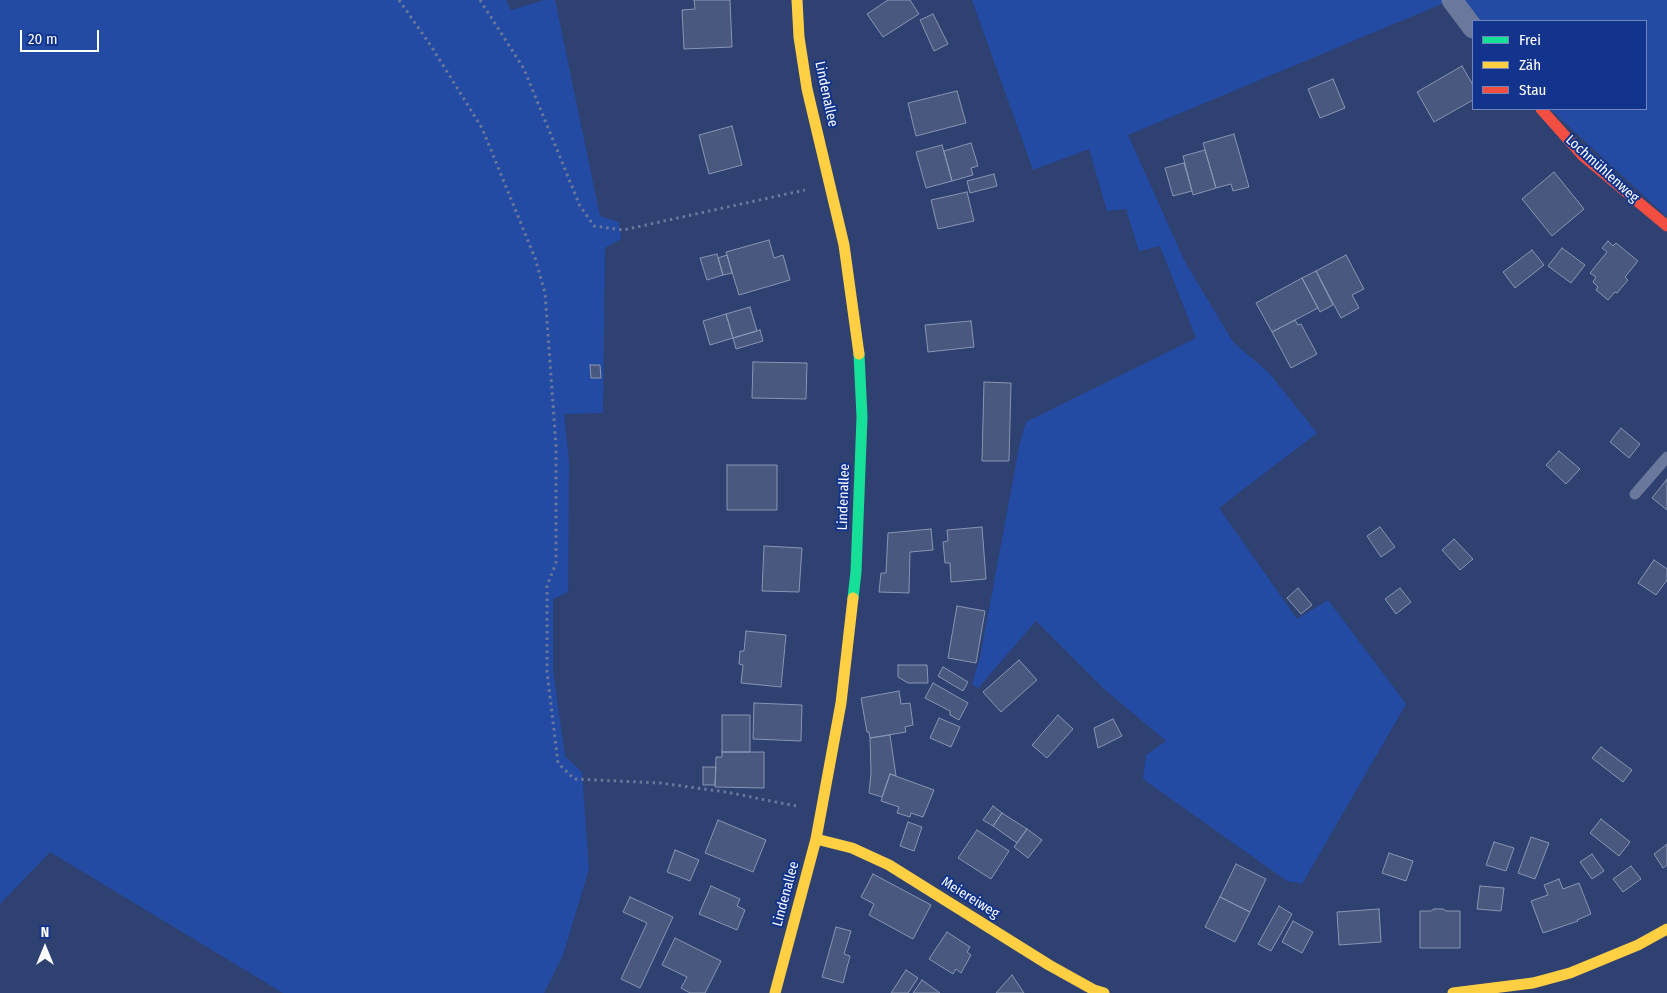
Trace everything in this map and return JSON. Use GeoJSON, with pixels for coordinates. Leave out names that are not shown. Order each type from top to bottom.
{"type":"FeatureCollection","features":[{"type":"Feature","properties":{"kind":"street","name":"Lindenallee"},"geometry":{"type":"LineString","coordinates":[[775,993],[816,839],[841,703],[856,572],[862,417],[859,353],[844,245],[807,89],[799,37],[797,0]]}},
{"type":"Feature","properties":{"kind":"street"},"geometry":{"type":"LineString","coordinates":[[1452,0],[1472,27]]}},
{"type":"Feature","properties":{"kind":"street","name":"Lochmühlenweg"},"geometry":{"type":"LineString","coordinates":[[1542,110],[1583,156],[1667,226]]}},
{"type":"Feature","properties":{"kind":"street","name":"Meiereiweg"},"geometry":{"type":"LineString","coordinates":[[816,839],[852,848],[889,865],[1049,965],[1094,990],[1104,993]]}},
{"type":"Feature","properties":{"kind":"street"},"geometry":{"type":"LineString","coordinates":[[1453,993],[1526,984],[1560,975],[1608,958],[1638,945],[1667,929]]}},
{"type":"Feature","properties":{"kind":"lane"},"geometry":{"type":"LineString","coordinates":[[1635,494],[1667,457]]}},
{"type":"Feature","properties":{"kind":"path"},"geometry":{"type":"LineString","coordinates":[[399,0],[431,46],[482,128],[535,258],[544,293],[556,446],[556,563],[547,586],[547,672],[558,763],[574,779],[660,783],[726,792],[821,811]]}},
{"type":"Feature","properties":{"kind":"path"},"geometry":{"type":"LineString","coordinates":[[480,0],[524,69],[580,206],[594,226],[623,230],[830,184]]}},
{"type":"Feature","properties":{"kind":"shaded area"},"geometry":{"type":"Polygon","coordinates":[[[0,0],[506,0],[511,10],[544,0],[555,0],[600,216],[619,222],[621,239],[605,248],[603,413],[564,414],[569,462],[568,592],[553,599],[553,670],[565,756],[582,772],[589,869],[563,955],[544,993],[283,993],[50,852],[0,904],[0,0]]]}},
{"type":"Feature","properties":{"kind":"shaded area"},"geometry":{"type":"Polygon","coordinates":[[[972,0],[1442,0],[1444,3],[1128,135],[1185,262],[1233,342],[1269,373],[1317,433],[1219,508],[1297,619],[1328,600],[1406,704],[1302,884],[1287,881],[1143,779],[1146,755],[1166,741],[1104,689],[1036,621],[978,688],[972,684],[980,658],[1020,442],[1026,422],[1196,338],[1160,246],[1139,251],[1126,209],[1107,211],[1089,149],[1033,170],[972,0]]]}},
{"type":"Feature","properties":{"kind":"shaded area"},"geometry":{"type":"Polygon","coordinates":[[[1459,0],[1667,0],[1667,217],[1551,110],[1647,110],[1647,20],[1474,20],[1459,0]]]}},
{"type":"Feature","properties":{"kind":"building"},"geometry":{"type":"Polygon","coordinates":[[[694,0],[730,0],[732,47],[684,49],[682,10],[695,9],[694,0]]]}},
{"type":"Feature","properties":{"kind":"building"},"geometry":{"type":"Polygon","coordinates":[[[888,0],[910,0],[919,14],[883,37],[867,14],[888,0]]]}},
{"type":"Feature","properties":{"kind":"building"},"geometry":{"type":"Polygon","coordinates":[[[933,14],[948,44],[934,51],[920,20],[933,14]]]}},
{"type":"Feature","properties":{"kind":"building"},"geometry":{"type":"Polygon","coordinates":[[[1462,66],[1472,83],[1472,101],[1434,122],[1417,92],[1462,66]]]}},
{"type":"Feature","properties":{"kind":"building"},"geometry":{"type":"Polygon","coordinates":[[[1333,79],[1345,108],[1320,118],[1308,89],[1333,79]]]}},
{"type":"Feature","properties":{"kind":"building"},"geometry":{"type":"Polygon","coordinates":[[[957,91],[966,123],[916,136],[908,103],[957,91]]]}},
{"type":"Feature","properties":{"kind":"building"},"geometry":{"type":"Polygon","coordinates":[[[732,126],[742,165],[709,174],[699,135],[732,126]]]}},
{"type":"Feature","properties":{"kind":"building"},"geometry":{"type":"Polygon","coordinates":[[[1234,134],[1249,187],[1233,191],[1231,184],[1216,188],[1203,143],[1234,134]]]}},
{"type":"Feature","properties":{"kind":"building"},"geometry":{"type":"Polygon","coordinates":[[[971,143],[978,166],[971,168],[973,175],[952,181],[944,151],[971,143]]]}},
{"type":"Feature","properties":{"kind":"building"},"geometry":{"type":"Polygon","coordinates":[[[942,145],[952,181],[926,188],[916,152],[942,145]]]}},
{"type":"Feature","properties":{"kind":"building"},"geometry":{"type":"Polygon","coordinates":[[[1205,150],[1216,188],[1193,195],[1183,156],[1205,150]]]}},
{"type":"Feature","properties":{"kind":"building"},"geometry":{"type":"Polygon","coordinates":[[[1184,163],[1192,191],[1173,196],[1165,168],[1184,163]]]}},
{"type":"Feature","properties":{"kind":"building"},"geometry":{"type":"Polygon","coordinates":[[[1554,172],[1584,209],[1552,236],[1522,199],[1554,172]]]}},
{"type":"Feature","properties":{"kind":"building"},"geometry":{"type":"Polygon","coordinates":[[[994,174],[997,186],[970,193],[967,181],[994,174]]]}},
{"type":"Feature","properties":{"kind":"building"},"geometry":{"type":"Polygon","coordinates":[[[967,192],[974,221],[938,229],[931,200],[967,192]]]}},
{"type":"Feature","properties":{"kind":"building"},"geometry":{"type":"Polygon","coordinates":[[[769,240],[774,258],[783,255],[790,280],[739,295],[726,252],[769,240]]]}},
{"type":"Feature","properties":{"kind":"building"},"geometry":{"type":"Polygon","coordinates":[[[1608,241],[1613,246],[1616,243],[1638,261],[1625,277],[1628,280],[1608,300],[1596,290],[1598,287],[1593,282],[1596,277],[1590,273],[1607,252],[1602,248],[1608,241]]]}},
{"type":"Feature","properties":{"kind":"building"},"geometry":{"type":"Polygon","coordinates":[[[1562,248],[1585,265],[1571,283],[1548,266],[1562,248]]]}},
{"type":"Feature","properties":{"kind":"building"},"geometry":{"type":"Polygon","coordinates":[[[1532,250],[1544,265],[1515,288],[1503,272],[1532,250]]]}},
{"type":"Feature","properties":{"kind":"building"},"geometry":{"type":"Polygon","coordinates":[[[717,254],[723,275],[707,280],[700,258],[717,254]]]}},
{"type":"Feature","properties":{"kind":"building"},"geometry":{"type":"Polygon","coordinates":[[[727,255],[732,273],[723,275],[718,258],[727,255]]]}},
{"type":"Feature","properties":{"kind":"building"},"geometry":{"type":"Polygon","coordinates":[[[1346,255],[1364,289],[1352,295],[1359,308],[1341,318],[1316,271],[1346,255]]]}},
{"type":"Feature","properties":{"kind":"building"},"geometry":{"type":"Polygon","coordinates":[[[1316,271],[1333,305],[1320,312],[1302,278],[1316,271]]]}},
{"type":"Feature","properties":{"kind":"building"},"geometry":{"type":"Polygon","coordinates":[[[1302,278],[1318,308],[1272,332],[1256,303],[1302,278]]]}},
{"type":"Feature","properties":{"kind":"building"},"geometry":{"type":"Polygon","coordinates":[[[750,307],[757,331],[733,338],[726,314],[750,307]]]}},
{"type":"Feature","properties":{"kind":"building"},"geometry":{"type":"Polygon","coordinates":[[[726,314],[733,338],[710,345],[703,321],[726,314]]]}},
{"type":"Feature","properties":{"kind":"building"},"geometry":{"type":"Polygon","coordinates":[[[1295,320],[1298,325],[1301,324],[1317,354],[1291,368],[1272,332],[1295,320]]]}},
{"type":"Feature","properties":{"kind":"building"},"geometry":{"type":"Polygon","coordinates":[[[971,321],[974,347],[928,352],[925,325],[971,321]]]}},
{"type":"Feature","properties":{"kind":"building"},"geometry":{"type":"Polygon","coordinates":[[[760,330],[763,341],[736,349],[733,338],[760,330]]]}},
{"type":"Feature","properties":{"kind":"building"},"geometry":{"type":"Polygon","coordinates":[[[753,362],[807,363],[806,399],[752,398],[753,362]]]}},
{"type":"Feature","properties":{"kind":"building"},"geometry":{"type":"Polygon","coordinates":[[[590,365],[600,365],[601,378],[591,378],[590,365]]]}},
{"type":"Feature","properties":{"kind":"building"},"geometry":{"type":"Polygon","coordinates":[[[984,382],[1011,383],[1009,461],[982,461],[984,382]]]}},
{"type":"Feature","properties":{"kind":"building"},"geometry":{"type":"Polygon","coordinates":[[[1621,428],[1640,444],[1629,458],[1610,442],[1621,428]]]}},
{"type":"Feature","properties":{"kind":"building"},"geometry":{"type":"Polygon","coordinates":[[[1559,451],[1580,469],[1566,484],[1546,465],[1559,451]]]}},
{"type":"Feature","properties":{"kind":"building"},"geometry":{"type":"Polygon","coordinates":[[[727,465],[777,465],[777,510],[727,510],[727,465]]]}},
{"type":"Feature","properties":{"kind":"building"},"geometry":{"type":"Polygon","coordinates":[[[1667,479],[1667,510],[1652,498],[1667,479]]]}},
{"type":"Feature","properties":{"kind":"building"},"geometry":{"type":"Polygon","coordinates":[[[982,527],[986,579],[951,582],[950,563],[945,563],[943,542],[948,541],[947,530],[982,527]]]}},
{"type":"Feature","properties":{"kind":"building"},"geometry":{"type":"Polygon","coordinates":[[[1380,527],[1395,547],[1381,557],[1367,536],[1380,527]]]}},
{"type":"Feature","properties":{"kind":"building"},"geometry":{"type":"Polygon","coordinates":[[[931,529],[933,550],[910,552],[909,593],[879,592],[881,573],[886,573],[888,533],[931,529]]]}},
{"type":"Feature","properties":{"kind":"building"},"geometry":{"type":"Polygon","coordinates":[[[1454,539],[1473,559],[1460,570],[1442,550],[1454,539]]]}},
{"type":"Feature","properties":{"kind":"building"},"geometry":{"type":"Polygon","coordinates":[[[764,546],[802,548],[799,592],[762,591],[764,546]]]}},
{"type":"Feature","properties":{"kind":"building"},"geometry":{"type":"Polygon","coordinates":[[[1654,560],[1667,569],[1667,580],[1656,595],[1638,583],[1654,560]]]}},
{"type":"Feature","properties":{"kind":"building"},"geometry":{"type":"Polygon","coordinates":[[[1298,588],[1312,605],[1301,614],[1287,598],[1298,588]]]}},
{"type":"Feature","properties":{"kind":"building"},"geometry":{"type":"Polygon","coordinates":[[[1400,588],[1411,602],[1396,614],[1385,599],[1400,588]]]}},
{"type":"Feature","properties":{"kind":"building"},"geometry":{"type":"Polygon","coordinates":[[[957,606],[985,611],[976,663],[948,658],[957,606]]]}},
{"type":"Feature","properties":{"kind":"building"},"geometry":{"type":"Polygon","coordinates":[[[746,631],[786,635],[781,687],[741,683],[743,665],[739,664],[740,651],[744,651],[746,631]]]}},
{"type":"Feature","properties":{"kind":"building"},"geometry":{"type":"Polygon","coordinates":[[[1019,660],[1037,680],[1001,712],[983,692],[1019,660]]]}},
{"type":"Feature","properties":{"kind":"building"},"geometry":{"type":"Polygon","coordinates":[[[898,665],[927,665],[928,683],[908,683],[898,677],[898,665]]]}},
{"type":"Feature","properties":{"kind":"building"},"geometry":{"type":"Polygon","coordinates":[[[943,667],[968,682],[963,691],[938,676],[943,667]]]}},
{"type":"Feature","properties":{"kind":"building"},"geometry":{"type":"Polygon","coordinates":[[[933,683],[968,703],[959,720],[950,715],[950,711],[925,698],[933,683]]]}},
{"type":"Feature","properties":{"kind":"building"},"geometry":{"type":"Polygon","coordinates":[[[899,691],[901,704],[910,703],[913,725],[905,727],[906,732],[870,738],[869,732],[867,732],[861,698],[899,691]]]}},
{"type":"Feature","properties":{"kind":"building"},"geometry":{"type":"Polygon","coordinates":[[[754,703],[802,705],[801,741],[753,739],[754,703]]]}},
{"type":"Feature","properties":{"kind":"building"},"geometry":{"type":"Polygon","coordinates":[[[722,715],[750,715],[750,752],[722,752],[722,715]]]}},
{"type":"Feature","properties":{"kind":"building"},"geometry":{"type":"Polygon","coordinates":[[[1058,715],[1073,729],[1047,758],[1032,745],[1058,715]]]}},
{"type":"Feature","properties":{"kind":"building"},"geometry":{"type":"Polygon","coordinates":[[[939,718],[960,727],[951,747],[930,738],[939,718]]]}},
{"type":"Feature","properties":{"kind":"building"},"geometry":{"type":"Polygon","coordinates":[[[1113,719],[1122,736],[1098,748],[1094,728],[1113,719]]]}},
{"type":"Feature","properties":{"kind":"building"},"geometry":{"type":"Polygon","coordinates":[[[890,735],[896,776],[890,774],[882,797],[869,793],[871,773],[870,738],[890,735]]]}},
{"type":"Feature","properties":{"kind":"building"},"geometry":{"type":"Polygon","coordinates":[[[1601,747],[1632,770],[1623,782],[1592,758],[1601,747]]]}},
{"type":"Feature","properties":{"kind":"building"},"geometry":{"type":"Polygon","coordinates":[[[722,752],[764,752],[764,788],[715,787],[716,757],[722,757],[722,752]]]}},
{"type":"Feature","properties":{"kind":"building"},"geometry":{"type":"Polygon","coordinates":[[[703,767],[716,767],[715,785],[703,785],[703,767]]]}},
{"type":"Feature","properties":{"kind":"building"},"geometry":{"type":"Polygon","coordinates":[[[890,774],[934,790],[923,817],[911,813],[910,817],[897,813],[899,807],[881,801],[890,774]]]}},
{"type":"Feature","properties":{"kind":"building"},"geometry":{"type":"Polygon","coordinates":[[[993,806],[1002,813],[993,826],[983,820],[993,806]]]}},
{"type":"Feature","properties":{"kind":"building"},"geometry":{"type":"Polygon","coordinates":[[[1002,813],[1027,829],[1017,843],[993,826],[1002,813]]]}},
{"type":"Feature","properties":{"kind":"building"},"geometry":{"type":"Polygon","coordinates":[[[1601,819],[1630,842],[1619,856],[1590,833],[1601,819]]]}},
{"type":"Feature","properties":{"kind":"building"},"geometry":{"type":"Polygon","coordinates":[[[718,820],[766,840],[753,872],[705,853],[718,820]]]}},
{"type":"Feature","properties":{"kind":"building"},"geometry":{"type":"Polygon","coordinates":[[[908,822],[922,827],[914,851],[900,846],[908,822]]]}},
{"type":"Feature","properties":{"kind":"building"},"geometry":{"type":"Polygon","coordinates":[[[1027,829],[1042,840],[1028,858],[1014,847],[1027,829]]]}},
{"type":"Feature","properties":{"kind":"building"},"geometry":{"type":"Polygon","coordinates":[[[977,830],[1009,851],[991,879],[958,858],[977,830]]]}},
{"type":"Feature","properties":{"kind":"building"},"geometry":{"type":"Polygon","coordinates":[[[1531,837],[1549,843],[1535,879],[1518,873],[1531,837]]]}},
{"type":"Feature","properties":{"kind":"building"},"geometry":{"type":"Polygon","coordinates":[[[1494,842],[1514,848],[1506,871],[1486,865],[1494,842]]]}},
{"type":"Feature","properties":{"kind":"building"},"geometry":{"type":"Polygon","coordinates":[[[1667,844],[1667,865],[1663,868],[1654,854],[1667,844]]]}},
{"type":"Feature","properties":{"kind":"building"},"geometry":{"type":"Polygon","coordinates":[[[675,850],[699,860],[690,881],[667,872],[675,850]]]}},
{"type":"Feature","properties":{"kind":"building"},"geometry":{"type":"Polygon","coordinates":[[[1389,853],[1413,861],[1406,881],[1382,873],[1389,853]]]}},
{"type":"Feature","properties":{"kind":"building"},"geometry":{"type":"Polygon","coordinates":[[[1592,854],[1604,871],[1592,879],[1580,862],[1592,854]]]}},
{"type":"Feature","properties":{"kind":"building"},"geometry":{"type":"Polygon","coordinates":[[[1236,864],[1266,879],[1250,912],[1220,897],[1236,864]]]}},
{"type":"Feature","properties":{"kind":"building"},"geometry":{"type":"Polygon","coordinates":[[[1631,866],[1641,879],[1623,892],[1613,879],[1631,866]]]}},
{"type":"Feature","properties":{"kind":"building"},"geometry":{"type":"Polygon","coordinates":[[[873,874],[931,905],[913,939],[869,915],[874,904],[861,897],[873,874]]]}},
{"type":"Feature","properties":{"kind":"building"},"geometry":{"type":"Polygon","coordinates":[[[1559,879],[1563,889],[1579,883],[1591,914],[1578,921],[1543,933],[1531,901],[1548,895],[1544,885],[1559,879]]]}},
{"type":"Feature","properties":{"kind":"building"},"geometry":{"type":"Polygon","coordinates":[[[711,886],[740,899],[737,906],[745,910],[737,930],[699,914],[711,886]]]}},
{"type":"Feature","properties":{"kind":"building"},"geometry":{"type":"Polygon","coordinates":[[[1480,886],[1504,888],[1501,911],[1477,909],[1480,886]]]}},
{"type":"Feature","properties":{"kind":"building"},"geometry":{"type":"Polygon","coordinates":[[[630,897],[673,917],[640,988],[621,979],[647,923],[623,912],[630,897]]]}},
{"type":"Feature","properties":{"kind":"building"},"geometry":{"type":"Polygon","coordinates":[[[1220,897],[1250,912],[1235,942],[1205,927],[1220,897]]]}},
{"type":"Feature","properties":{"kind":"building"},"geometry":{"type":"Polygon","coordinates":[[[1279,906],[1292,914],[1271,951],[1258,944],[1279,906]]]}},
{"type":"Feature","properties":{"kind":"building"},"geometry":{"type":"Polygon","coordinates":[[[1379,909],[1381,942],[1339,945],[1337,912],[1379,909]]]}},
{"type":"Feature","properties":{"kind":"building"},"geometry":{"type":"Polygon","coordinates":[[[1434,909],[1460,911],[1460,948],[1420,948],[1420,911],[1431,911],[1434,909]]]}},
{"type":"Feature","properties":{"kind":"building"},"geometry":{"type":"Polygon","coordinates":[[[1293,921],[1313,932],[1302,953],[1282,942],[1293,921]]]}},
{"type":"Feature","properties":{"kind":"building"},"geometry":{"type":"Polygon","coordinates":[[[836,927],[851,931],[844,954],[850,956],[843,983],[822,977],[836,927]]]}},
{"type":"Feature","properties":{"kind":"building"},"geometry":{"type":"Polygon","coordinates":[[[947,932],[970,947],[967,952],[971,955],[961,973],[956,969],[953,974],[929,959],[947,932]]]}},
{"type":"Feature","properties":{"kind":"building"},"geometry":{"type":"Polygon","coordinates":[[[675,938],[721,961],[705,993],[690,993],[681,988],[687,977],[662,965],[675,938]]]}},
{"type":"Feature","properties":{"kind":"building"},"geometry":{"type":"Polygon","coordinates":[[[906,970],[918,978],[908,993],[891,993],[906,970]]]}},
{"type":"Feature","properties":{"kind":"building"},"geometry":{"type":"Polygon","coordinates":[[[1012,975],[1024,993],[996,993],[1012,975]]]}},
{"type":"Feature","properties":{"kind":"building"},"geometry":{"type":"Polygon","coordinates":[[[922,980],[940,993],[913,993],[922,980]]]}},
{"type":"Feature","properties":{"kind":"traffic: fast"},"geometry":{"type":"LineString","coordinates":[[853,598],[856,572],[862,417],[859,354]]}},
{"type":"Feature","properties":{"kind":"traffic: slow"},"geometry":{"type":"LineString","coordinates":[[797,0],[799,37],[807,89],[844,245],[859,354]]}},
{"type":"Feature","properties":{"kind":"traffic: slow"},"geometry":{"type":"LineString","coordinates":[[775,993],[816,839],[841,703],[853,598]]}},
{"type":"Feature","properties":{"kind":"traffic: slow"},"geometry":{"type":"LineString","coordinates":[[816,839],[852,848],[889,865],[1049,965],[1094,990],[1104,993]]}},
{"type":"Feature","properties":{"kind":"traffic: slow"},"geometry":{"type":"LineString","coordinates":[[1453,993],[1533,983],[1570,973],[1638,945],[1667,929]]}},
{"type":"Feature","properties":{"kind":"traffic: jam"},"geometry":{"type":"LineString","coordinates":[[1542,110],[1583,156],[1667,226]]}}]}
